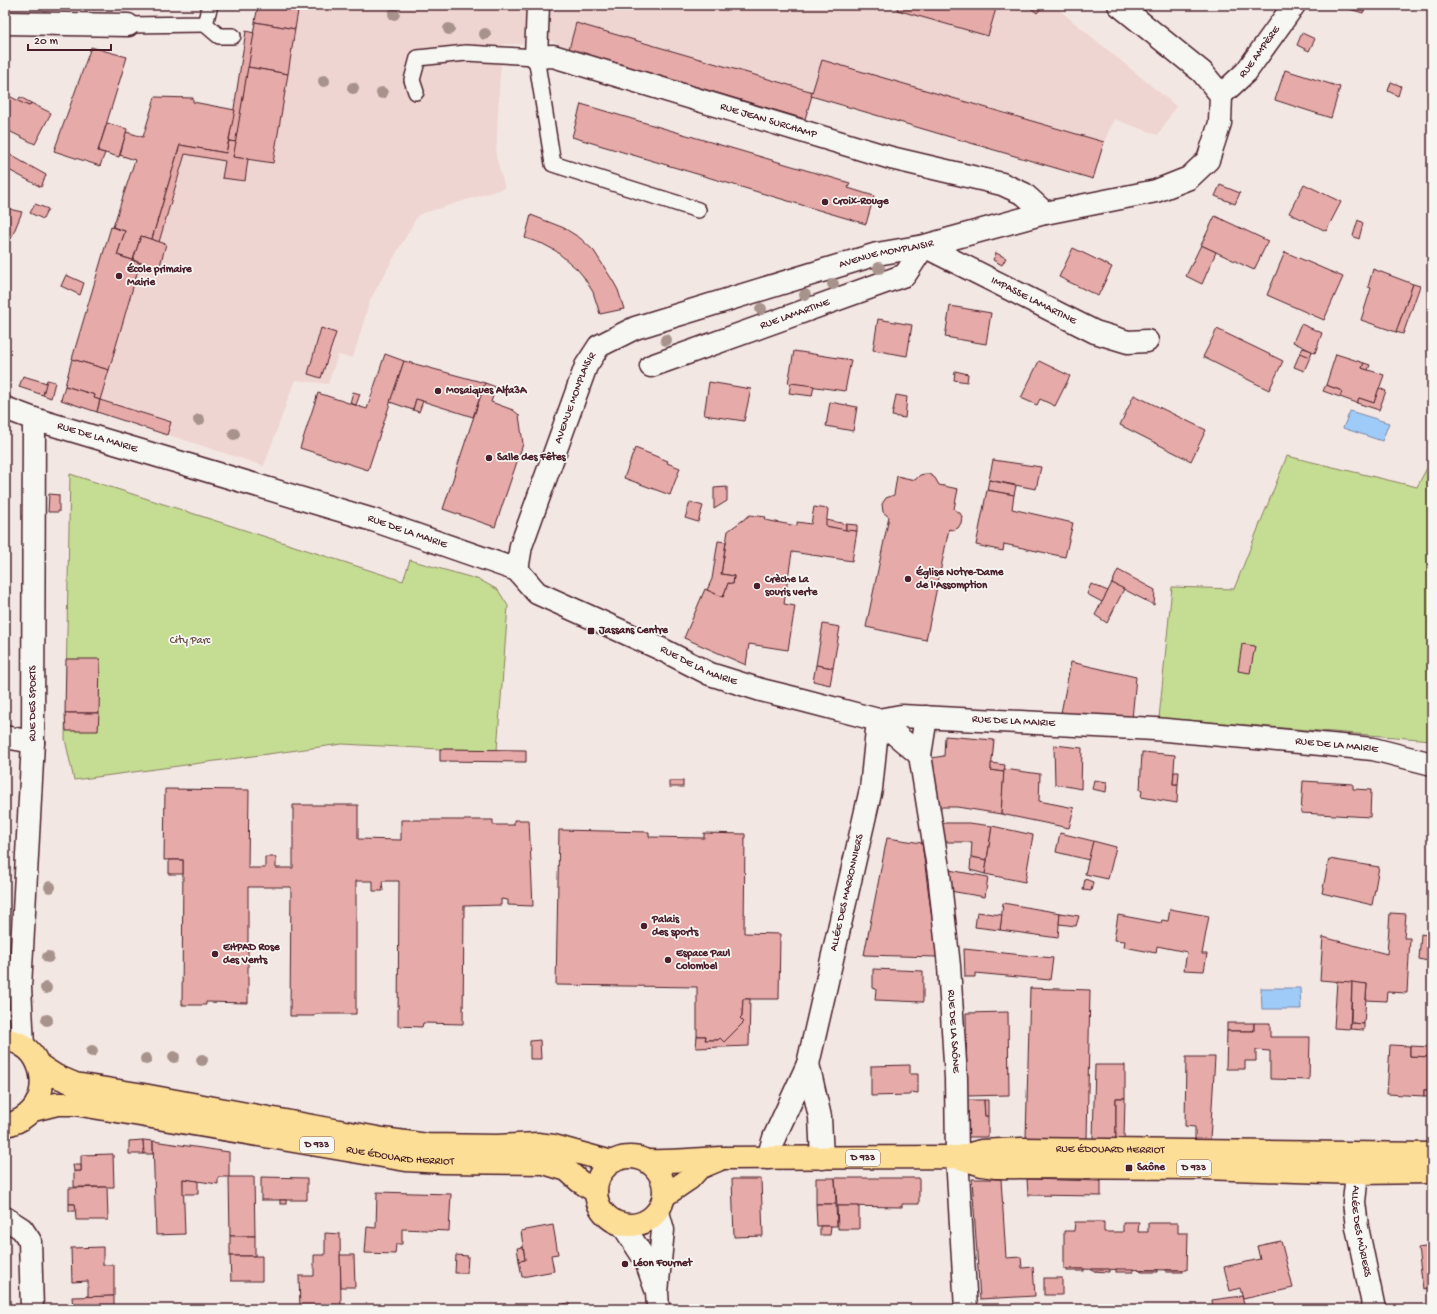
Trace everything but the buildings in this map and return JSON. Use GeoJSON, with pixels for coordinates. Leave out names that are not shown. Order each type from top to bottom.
{"type":"FeatureCollection","features":[{"type":"Feature","properties":{"kind":"main road"},"geometry":{"type":"LineString","coordinates":[[14,1043],[34,1056],[41,1069],[43,1084],[40,1098],[20,1118]]}},
{"type":"Feature","properties":{"kind":"main road","name":"RUE ÉDOUARD HERRIOT"},"geometry":{"type":"LineString","coordinates":[[39,1065],[56,1076],[75,1084],[138,1094],[383,1139],[426,1145],[497,1146],[537,1144],[554,1146],[612,1162]]}},
{"type":"Feature","properties":{"kind":"main road","name":"RUE ÉDOUARD HERRIOT"},"geometry":{"type":"LineString","coordinates":[[20,1118],[57,1104],[75,1104],[406,1160],[544,1163],[567,1170],[579,1181],[596,1192]]}},
{"type":"Feature","properties":{"kind":"main road","name":"D 933"},"geometry":{"type":"LineString","coordinates":[[648,1161],[674,1162],[688,1159],[720,1158],[957,1157],[982,1165],[996,1167],[1202,1168],[1358,1163],[1432,1154]]}},
{"type":"Feature","properties":{"kind":"main road"},"geometry":{"type":"LineString","coordinates":[[634,1156],[654,1165],[662,1176],[665,1189],[661,1204],[650,1219],[642,1224],[632,1226],[613,1221],[606,1216],[597,1201],[597,1185],[602,1171],[612,1162],[619,1158],[634,1156]]}},
{"type":"Feature","properties":{"kind":"main road","name":"D 933"},"geometry":{"type":"LineString","coordinates":[[661,1204],[699,1168],[720,1158]]}},
{"type":"Feature","properties":{"kind":"main road","name":"D 933"},"geometry":{"type":"LineString","coordinates":[[1358,1163],[1432,1172]]}},
{"type":"Feature","properties":{"kind":"street"},"geometry":{"type":"LineString","coordinates":[[536,58],[538,5]]}},
{"type":"Feature","properties":{"kind":"street"},"geometry":{"type":"LineString","coordinates":[[1119,5],[1202,72],[1221,94]]}},
{"type":"Feature","properties":{"kind":"street","name":"RUE AMPÈRE"},"geometry":{"type":"LineString","coordinates":[[1221,94],[1246,72],[1294,5]]}},
{"type":"Feature","properties":{"kind":"street"},"geometry":{"type":"LineString","coordinates":[[5,23],[128,25]]}},
{"type":"Feature","properties":{"kind":"street","name":"RUE JEAN SURCHAMP"},"geometry":{"type":"LineString","coordinates":[[536,58],[553,56],[891,158],[1002,184],[1024,194],[1045,213]]}},
{"type":"Feature","properties":{"kind":"street","name":"AVENUE MONPLAISIR"},"geometry":{"type":"LineString","coordinates":[[517,570],[521,546],[586,366],[599,346],[635,328],[877,254],[924,246],[1045,213],[1156,191],[1189,178],[1208,160],[1220,123],[1221,94]]}},
{"type":"Feature","properties":{"kind":"street","name":"IMPASSE LAMARTINE"},"geometry":{"type":"LineString","coordinates":[[924,246],[1095,332],[1128,342],[1147,342]]}},
{"type":"Feature","properties":{"kind":"street","name":"RUE LAMARTINE"},"geometry":{"type":"LineString","coordinates":[[651,366],[905,275],[924,246]]}},
{"type":"Feature","properties":{"kind":"street","name":"RUE DE LA MAIRIE"},"geometry":{"type":"LineString","coordinates":[[5,408],[34,419],[372,520],[517,570],[537,594],[661,649],[710,674],[761,690],[878,720],[901,716],[1155,729],[1373,749],[1432,764]]}},
{"type":"Feature","properties":{"kind":"street","name":"RUE DES SPORTS"},"geometry":{"type":"LineString","coordinates":[[14,1043],[20,987],[33,742],[34,419]]}},
{"type":"Feature","properties":{"kind":"street","name":"RUE DE LA SAÔNE"},"geometry":{"type":"LineString","coordinates":[[926,717],[920,756],[940,874],[949,966],[956,1078],[957,1157],[966,1309]]}},
{"type":"Feature","properties":{"kind":"street"},"geometry":{"type":"LineString","coordinates":[[878,720],[920,756]]}},
{"type":"Feature","properties":{"kind":"street","name":"ALLÉE DES MARRONNIERS"},"geometry":{"type":"LineString","coordinates":[[768,1158],[774,1138],[808,1064],[871,789],[878,720]]}},
{"type":"Feature","properties":{"kind":"street"},"geometry":{"type":"LineString","coordinates":[[5,737],[33,742]]}},
{"type":"Feature","properties":{"kind":"street","name":"RUE DES SPORTS"},"geometry":{"type":"LineString","coordinates":[[5,1015],[20,987]]}},
{"type":"Feature","properties":{"kind":"street","name":"ALLÉE DES MARRONNIERS"},"geometry":{"type":"LineString","coordinates":[[808,1064],[820,1117],[822,1158]]}},
{"type":"Feature","properties":{"kind":"street"},"geometry":{"type":"LineString","coordinates":[[5,1139],[20,1118]]}},
{"type":"Feature","properties":{"kind":"street","name":"ALLÉE DES MÛRIERS"},"geometry":{"type":"LineString","coordinates":[[1358,1163],[1354,1202],[1357,1226],[1374,1309]]}},
{"type":"Feature","properties":{"kind":"street"},"geometry":{"type":"LineString","coordinates":[[657,1300],[662,1230],[661,1204]]}},
{"type":"Feature","properties":{"kind":"street"},"geometry":{"type":"LineString","coordinates":[[5,1218],[22,1228],[30,1241],[32,1309]]}},
{"type":"Feature","properties":{"kind":"street"},"geometry":{"type":"LineString","coordinates":[[622,1224],[646,1261],[657,1300]]}},
{"type":"Feature","properties":{"kind":"lane"},"geometry":{"type":"LineString","coordinates":[[205,24],[210,5]]}},
{"type":"Feature","properties":{"kind":"lane"},"geometry":{"type":"LineString","coordinates":[[128,25],[205,24],[219,36],[233,36]]}},
{"type":"Feature","properties":{"kind":"lane"},"geometry":{"type":"LineString","coordinates":[[416,92],[412,80],[418,58],[466,53],[536,58],[553,164],[698,210]]}},
{"type":"Feature","properties":{"kind":"shaded area"},"geometry":{"type":"Polygon","coordinates":[[[258,5],[531,5],[523,44],[504,44],[500,74],[496,157],[505,188],[418,215],[370,300],[353,358],[338,355],[328,384],[295,380],[264,466],[61,400],[111,227],[113,227],[135,160],[119,157],[127,129],[143,137],[155,97],[193,98],[193,102],[233,110],[246,31],[254,32],[258,5]]]}},
{"type":"Feature","properties":{"kind":"shaded area"},"geometry":{"type":"Polygon","coordinates":[[[547,5],[1053,5],[1176,106],[1158,135],[1114,119],[1104,142],[822,61],[813,92],[576,23],[569,49],[544,38],[547,5]]]}},
{"type":"Feature","properties":{"kind":"green space"},"geometry":{"type":"Polygon","coordinates":[[[1287,456],[1417,487],[1429,464],[1432,464],[1432,740],[1159,718],[1172,587],[1234,589],[1287,456]]]}},
{"type":"Feature","properties":{"kind":"green space","name":"City Parc"},"geometry":{"type":"Polygon","coordinates":[[[70,474],[403,581],[410,560],[480,580],[498,590],[508,606],[497,750],[440,749],[342,744],[74,780],[65,739],[70,474]]]}},
{"type":"Feature","properties":{"kind":"water"},"geometry":{"type":"Polygon","coordinates":[[[1350,411],[1389,423],[1382,441],[1343,428],[1350,411]]]}},
{"type":"Feature","properties":{"kind":"water"},"geometry":{"type":"Polygon","coordinates":[[[1261,988],[1300,988],[1301,1009],[1262,1009],[1261,988]]]}},
{"type":"Feature","properties":{"kind":"place","name":"Croix-Rouge"},"geometry":{"type":"Point","coordinates":[825,202]}},
{"type":"Feature","properties":{"kind":"place","name":"École primaire Mairie"},"geometry":{"type":"Point","coordinates":[119,276]}},
{"type":"Feature","properties":{"kind":"place","name":"Mosaiques Alfa3A"},"geometry":{"type":"Point","coordinates":[438,391]}},
{"type":"Feature","properties":{"kind":"place","name":"Salle des Fêtes"},"geometry":{"type":"Point","coordinates":[489,458]}},
{"type":"Feature","properties":{"kind":"place","name":"Église Notre-Dame de l'Assomption"},"geometry":{"type":"Point","coordinates":[908,579]}},
{"type":"Feature","properties":{"kind":"place","name":"Crèche La souris verte"},"geometry":{"type":"Point","coordinates":[757,586]}},
{"type":"Feature","properties":{"kind":"place","name":"Jassans Centre"},"geometry":{"type":"Point","coordinates":[591,631]}},
{"type":"Feature","properties":{"kind":"place","name":"Palais des sports"},"geometry":{"type":"Point","coordinates":[644,926]}},
{"type":"Feature","properties":{"kind":"place","name":"EHPAD Rose des Vents"},"geometry":{"type":"Point","coordinates":[215,954]}},
{"type":"Feature","properties":{"kind":"place","name":"Espace Paul Colombel"},"geometry":{"type":"Point","coordinates":[668,960]}},
{"type":"Feature","properties":{"kind":"place","name":"Saône"},"geometry":{"type":"Point","coordinates":[1129,1168]}},
{"type":"Feature","properties":{"kind":"place","name":"Léon Fournet"},"geometry":{"type":"Point","coordinates":[625,1264]}}]}
